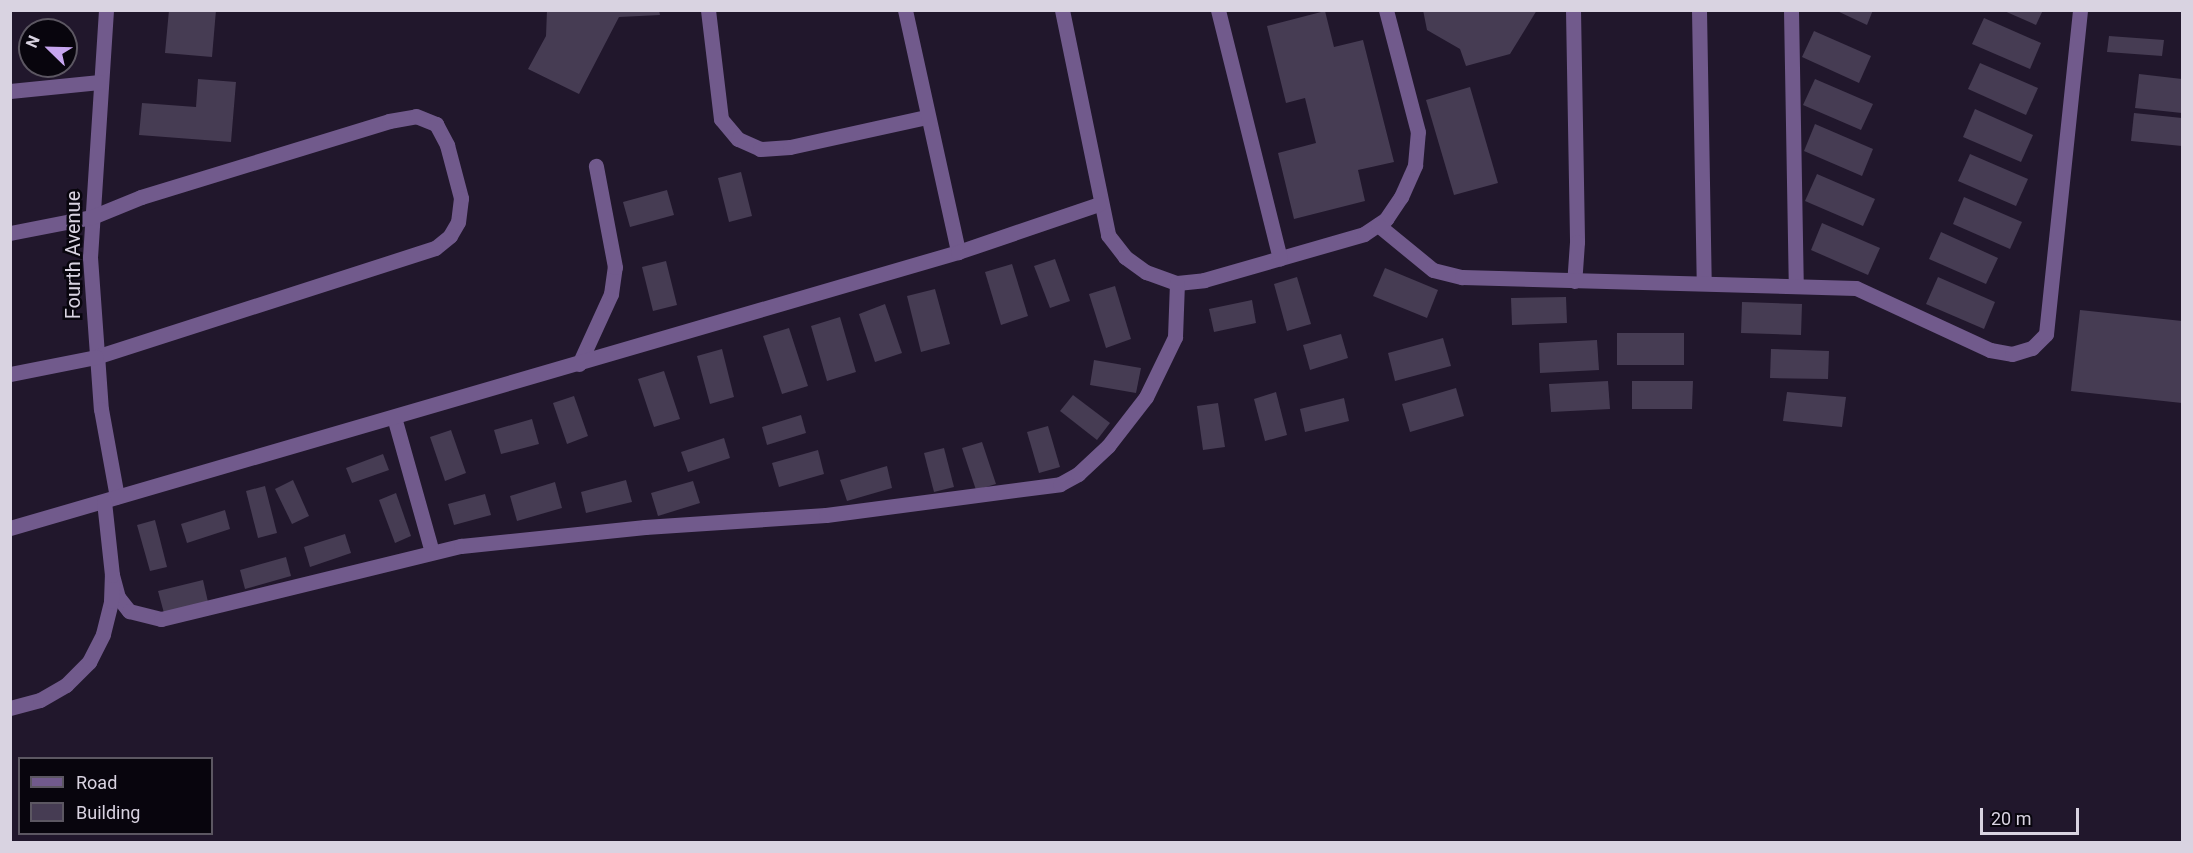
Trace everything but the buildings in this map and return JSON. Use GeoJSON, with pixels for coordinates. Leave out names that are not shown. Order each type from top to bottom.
{"type":"FeatureCollection","features":[{"type":"Feature","properties":{"kind":"lane","name":"Fourth Avenue"},"geometry":{"type":"LineString","coordinates":[[106,10],[90,257],[96,357],[110,474],[112,575]]}},
{"type":"Feature","properties":{"kind":"lane"},"geometry":{"type":"LineString","coordinates":[[708,10],[721,119],[738,139],[760,149],[790,147],[926,117]]}},
{"type":"Feature","properties":{"kind":"lane"},"geometry":{"type":"LineString","coordinates":[[905,10],[926,117],[947,191],[958,252]]}},
{"type":"Feature","properties":{"kind":"lane"},"geometry":{"type":"LineString","coordinates":[[1062,10],[1099,204],[1108,235],[1125,257],[1146,272],[1177,283],[1204,280],[1364,234],[1378,225],[1401,197],[1415,165],[1418,132],[1386,10]]}},
{"type":"Feature","properties":{"kind":"lane"},"geometry":{"type":"LineString","coordinates":[[1218,10],[1280,258]]}},
{"type":"Feature","properties":{"kind":"lane"},"geometry":{"type":"LineString","coordinates":[[1573,10],[1577,242],[1574,281]]}},
{"type":"Feature","properties":{"kind":"lane"},"geometry":{"type":"LineString","coordinates":[[1699,10],[1704,284]]}},
{"type":"Feature","properties":{"kind":"lane"},"geometry":{"type":"LineString","coordinates":[[1791,10],[1796,285]]}},
{"type":"Feature","properties":{"kind":"lane"},"geometry":{"type":"LineString","coordinates":[[1378,225],[1433,270],[1482,278],[1856,288],[1990,350],[2012,354],[2032,348],[2046,334],[2080,10]]}},
{"type":"Feature","properties":{"kind":"lane"},"geometry":{"type":"LineString","coordinates":[[10,91],[100,81]]}},
{"type":"Feature","properties":{"kind":"lane"},"geometry":{"type":"LineString","coordinates":[[10,233],[92,217],[141,197],[389,121],[416,116],[436,124],[447,145],[461,198],[458,222],[450,236],[435,248],[96,357],[10,374]]}},
{"type":"Feature","properties":{"kind":"lane"},"geometry":{"type":"LineString","coordinates":[[579,364],[611,294],[615,267],[596,166]]}},
{"type":"Feature","properties":{"kind":"lane"},"geometry":{"type":"LineString","coordinates":[[10,528],[958,252],[1099,204]]}},
{"type":"Feature","properties":{"kind":"lane"},"geometry":{"type":"LineString","coordinates":[[112,575],[118,597],[129,611],[160,619],[432,552],[645,527],[826,515],[1060,484],[1078,474],[1108,446],[1146,397],[1175,337],[1177,283]]}},
{"type":"Feature","properties":{"kind":"lane"},"geometry":{"type":"LineString","coordinates":[[393,417],[432,552]]}},
{"type":"Feature","properties":{"kind":"lane"},"geometry":{"type":"LineString","coordinates":[[10,708],[53,693],[89,662],[103,634],[111,601],[112,575]]}}]}
